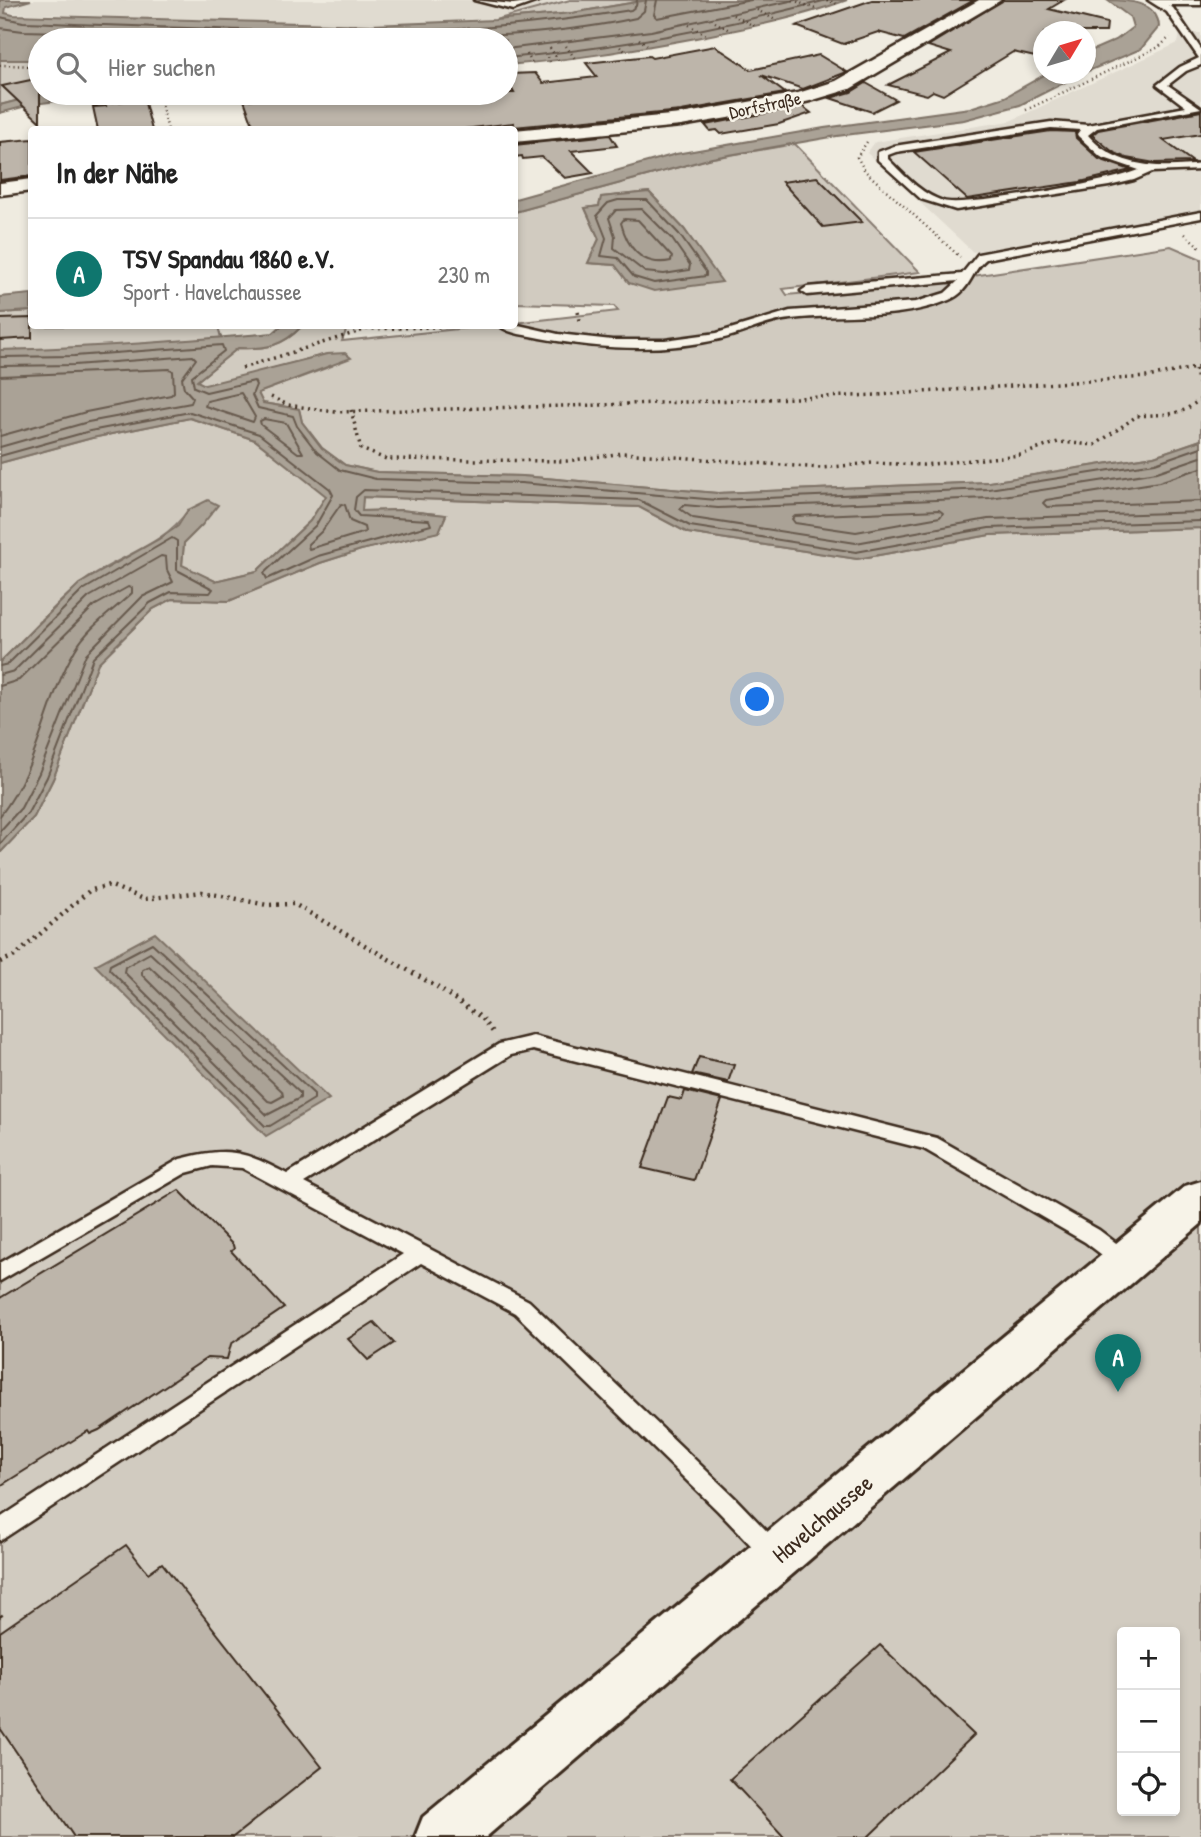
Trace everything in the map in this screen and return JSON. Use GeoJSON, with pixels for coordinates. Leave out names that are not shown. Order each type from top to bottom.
{"type":"FeatureCollection","features":[{"type":"Feature","properties":{"kind":"street","name":"Dorfstraße"},"geometry":{"type":"LineString","coordinates":[[518,136],[712,116],[819,94],[843,85],[992,0]]}},
{"type":"Feature","properties":{"kind":"street"},"geometry":{"type":"LineString","coordinates":[[0,189],[28,186]]}},
{"type":"Feature","properties":{"kind":"street","name":"Havelchaussee"},"geometry":{"type":"LineString","coordinates":[[443,1837],[1201,1198]]}},
{"type":"Feature","properties":{"kind":"lane"},"geometry":{"type":"LineString","coordinates":[[479,0],[513,7],[536,0]]}},
{"type":"Feature","properties":{"kind":"lane"},"geometry":{"type":"LineString","coordinates":[[1156,1],[1201,2]]}},
{"type":"Feature","properties":{"kind":"lane"},"geometry":{"type":"LineString","coordinates":[[1156,1],[1170,10],[1201,59],[1162,85],[1179,99],[1199,109]]}},
{"type":"Feature","properties":{"kind":"lane"},"geometry":{"type":"LineString","coordinates":[[1151,168],[1130,178],[1109,183],[956,207],[942,206],[922,196],[883,160],[882,154],[894,149],[1051,125],[1090,128],[1199,109]]}},
{"type":"Feature","properties":{"kind":"lane"},"geometry":{"type":"LineString","coordinates":[[1090,128],[1082,134],[1103,153],[1151,168],[1172,170],[1201,167]]}},
{"type":"Feature","properties":{"kind":"lane"},"geometry":{"type":"LineString","coordinates":[[518,329],[585,342],[635,344],[717,336],[786,316],[887,309],[927,303],[947,297],[969,277],[971,267],[982,256],[1159,225],[1201,215]]}},
{"type":"Feature","properties":{"kind":"lane"},"geometry":{"type":"LineString","coordinates":[[807,291],[969,277]]}},
{"type":"Feature","properties":{"kind":"lane"},"geometry":{"type":"LineString","coordinates":[[288,1183],[506,1049],[533,1044],[930,1143],[1092,1236],[1125,1261]]}},
{"type":"Feature","properties":{"kind":"lane"},"geometry":{"type":"LineString","coordinates":[[0,1273],[180,1167],[212,1158],[245,1161],[522,1307],[726,1504],[776,1556]]}},
{"type":"Feature","properties":{"kind":"lane"},"geometry":{"type":"LineString","coordinates":[[0,1531],[420,1253]]}},
{"type":"Feature","properties":{"kind":"path"},"geometry":{"type":"LineString","coordinates":[[793,0],[818,10]]}},
{"type":"Feature","properties":{"kind":"path"},"geometry":{"type":"LineString","coordinates":[[827,0],[836,4]]}},
{"type":"Feature","properties":{"kind":"path"},"geometry":{"type":"LineString","coordinates":[[757,10],[777,21]]}},
{"type":"Feature","properties":{"kind":"path"},"geometry":{"type":"LineString","coordinates":[[733,15],[754,26]]}},
{"type":"Feature","properties":{"kind":"path"},"geometry":{"type":"LineString","coordinates":[[715,22],[731,31]]}},
{"type":"Feature","properties":{"kind":"path"},"geometry":{"type":"LineString","coordinates":[[690,25],[708,36]]}},
{"type":"Feature","properties":{"kind":"path"},"geometry":{"type":"LineString","coordinates":[[639,39],[650,47]]}},
{"type":"Feature","properties":{"kind":"path"},"geometry":{"type":"LineString","coordinates":[[566,46],[576,60]]}},
{"type":"Feature","properties":{"kind":"path"},"geometry":{"type":"LineString","coordinates":[[620,47],[625,51]]}},
{"type":"Feature","properties":{"kind":"path"},"geometry":{"type":"LineString","coordinates":[[550,48],[559,61]]}},
{"type":"Feature","properties":{"kind":"path"},"geometry":{"type":"LineString","coordinates":[[527,54],[532,63]]}},
{"type":"Feature","properties":{"kind":"path"},"geometry":{"type":"LineString","coordinates":[[548,57],[550,62]]}},
{"type":"Feature","properties":{"kind":"path"},"geometry":{"type":"LineString","coordinates":[[0,65],[28,66]]}},
{"type":"Feature","properties":{"kind":"path"},"geometry":{"type":"LineString","coordinates":[[161,105],[167,126]]}},
{"type":"Feature","properties":{"kind":"path"},"geometry":{"type":"LineString","coordinates":[[243,368],[367,329]]}},
{"type":"Feature","properties":{"kind":"path"},"geometry":{"type":"LineString","coordinates":[[271,397],[288,405],[335,412],[878,395],[1147,376],[1201,367]]}},
{"type":"Feature","properties":{"kind":"path"},"geometry":{"type":"LineString","coordinates":[[1195,369],[1201,390]]}},
{"type":"Feature","properties":{"kind":"path"},"geometry":{"type":"LineString","coordinates":[[351,410],[360,449],[387,459],[567,461],[622,453],[821,468],[873,463],[923,465],[1021,455],[1058,442],[1096,445],[1137,416],[1170,414],[1185,410],[1201,399]]}},
{"type":"Feature","properties":{"kind":"path"},"geometry":{"type":"LineString","coordinates":[[0,962],[15,956],[89,891],[109,885],[144,899],[202,892],[267,905],[294,904],[437,987],[482,1018],[506,1049]]}},
{"type":"Feature","properties":{"kind":"shaded area"},"geometry":{"type":"Polygon","coordinates":[[[31,0],[570,0],[495,20],[371,25],[5,13],[5,7],[31,0]]]}},
{"type":"Feature","properties":{"kind":"shaded area"},"geometry":{"type":"Polygon","coordinates":[[[570,0],[648,0],[572,13],[495,20],[570,0]]]}},
{"type":"Feature","properties":{"kind":"shaded area"},"geometry":{"type":"Polygon","coordinates":[[[1180,33],[1201,33],[1201,212],[973,252],[867,153],[875,142],[1010,121],[1090,84],[1096,84],[1096,81],[1178,43],[1180,33]]]}},
{"type":"Feature","properties":{"kind":"shaded area"},"geometry":{"type":"Polygon","coordinates":[[[0,60],[28,60],[28,98],[0,105],[0,60]]]}},
{"type":"Feature","properties":{"kind":"shaded area"},"geometry":{"type":"Polygon","coordinates":[[[795,144],[920,272],[783,289],[787,295],[946,280],[1171,246],[1201,259],[1201,440],[1154,456],[989,482],[718,493],[522,476],[377,472],[345,465],[322,448],[302,422],[299,409],[262,403],[258,393],[332,366],[327,354],[205,386],[197,381],[238,348],[273,345],[299,329],[347,329],[342,341],[458,329],[518,329],[518,323],[618,311],[614,306],[518,303],[518,211],[712,158],[795,144]],[[649,192],[602,197],[599,206],[585,208],[599,239],[588,263],[615,265],[629,283],[721,282],[684,229],[649,192]]]}},
{"type":"Feature","properties":{"kind":"shaded area"},"geometry":{"type":"Polygon","coordinates":[[[28,311],[28,329],[219,329],[221,338],[73,349],[0,350],[0,313],[28,311]]]}},
{"type":"Feature","properties":{"kind":"shaded area"},"geometry":{"type":"Polygon","coordinates":[[[190,418],[255,440],[327,495],[310,521],[257,571],[215,581],[182,566],[184,543],[202,525],[188,510],[165,534],[78,586],[0,662],[0,463],[92,438],[190,418]]]}},
{"type":"Feature","properties":{"kind":"shaded area"},"geometry":{"type":"Polygon","coordinates":[[[363,497],[639,507],[688,533],[857,559],[990,535],[1201,528],[1201,1837],[0,1837],[0,853],[34,817],[53,779],[98,663],[153,609],[172,599],[229,601],[320,563],[361,550],[438,532],[446,515],[401,510],[361,511],[363,497]]]}},
{"type":"Feature","properties":{"kind":"water"},"geometry":{"type":"Polygon","coordinates":[[[0,0],[31,0],[6,7],[5,13],[13,15],[371,25],[495,20],[572,13],[648,0],[847,0],[791,17],[696,38],[601,54],[518,64],[518,28],[28,28],[28,60],[0,60],[0,0]]]}},
{"type":"Feature","properties":{"kind":"water"},"geometry":{"type":"Polygon","coordinates":[[[1107,0],[1132,2],[1147,7],[1157,18],[1159,27],[1141,49],[1096,68],[1096,49],[1116,40],[1133,27],[1130,17],[1107,0]]]}},
{"type":"Feature","properties":{"kind":"water"},"geometry":{"type":"Polygon","coordinates":[[[1033,81],[1033,84],[1061,84],[1020,105],[964,120],[837,136],[712,158],[518,211],[518,198],[676,154],[824,128],[970,108],[1005,97],[1033,81]]]}},
{"type":"Feature","properties":{"kind":"water"},"geometry":{"type":"Polygon","coordinates":[[[28,98],[28,105],[30,105],[0,113],[0,105],[28,98]]]}},
{"type":"Feature","properties":{"kind":"water"},"geometry":{"type":"Polygon","coordinates":[[[649,192],[684,229],[722,282],[654,291],[629,283],[615,265],[588,263],[599,239],[585,208],[599,206],[601,197],[649,192]]]}},
{"type":"Feature","properties":{"kind":"water"},"geometry":{"type":"Polygon","coordinates":[[[28,294],[28,311],[0,313],[0,297],[28,294]]]}},
{"type":"Feature","properties":{"kind":"water"},"geometry":{"type":"Polygon","coordinates":[[[278,329],[299,329],[273,345],[238,348],[197,381],[205,385],[327,354],[345,353],[351,358],[258,393],[263,403],[299,409],[302,422],[322,448],[345,465],[377,472],[522,476],[717,493],[989,482],[1154,456],[1201,440],[1201,528],[990,535],[857,559],[688,533],[639,507],[363,497],[362,511],[400,510],[446,515],[439,532],[361,550],[320,563],[229,601],[172,599],[153,609],[98,663],[53,779],[34,817],[0,853],[0,662],[79,584],[159,539],[178,526],[188,510],[208,500],[218,505],[184,543],[182,565],[215,581],[257,571],[310,521],[326,496],[255,440],[190,418],[92,438],[0,463],[0,350],[103,346],[273,333],[278,329]]]}},
{"type":"Feature","properties":{"kind":"water"},"geometry":{"type":"Polygon","coordinates":[[[155,933],[329,1099],[266,1136],[95,965],[155,933]]]}},
{"type":"Feature","properties":{"kind":"building"},"geometry":{"type":"Polygon","coordinates":[[[872,0],[974,0],[904,39],[878,32],[843,44],[796,26],[872,0]]]}},
{"type":"Feature","properties":{"kind":"building"},"geometry":{"type":"Polygon","coordinates":[[[1003,0],[1064,0],[1049,9],[1107,23],[1106,32],[1096,32],[1096,21],[1033,21],[1033,57],[1013,52],[943,95],[933,91],[927,95],[888,85],[951,53],[928,46],[1003,0]]]}},
{"type":"Feature","properties":{"kind":"building"},"geometry":{"type":"Polygon","coordinates":[[[715,46],[751,70],[819,55],[847,72],[803,89],[761,75],[785,93],[681,111],[518,127],[514,126],[514,123],[489,126],[254,126],[246,105],[518,105],[518,74],[535,73],[543,83],[597,77],[586,63],[649,56],[652,58],[715,46]]]}},
{"type":"Feature","properties":{"kind":"building"},"geometry":{"type":"Polygon","coordinates":[[[28,81],[28,105],[40,105],[40,122],[2,86],[28,81]]]}},
{"type":"Feature","properties":{"kind":"building"},"geometry":{"type":"Polygon","coordinates":[[[866,83],[896,100],[872,112],[830,98],[851,92],[866,83]]]}},
{"type":"Feature","properties":{"kind":"building"},"geometry":{"type":"Polygon","coordinates":[[[146,105],[151,126],[97,126],[93,107],[146,105]]]}},
{"type":"Feature","properties":{"kind":"building"},"geometry":{"type":"Polygon","coordinates":[[[802,106],[811,113],[779,124],[721,134],[717,130],[710,131],[705,125],[802,106]]]}},
{"type":"Feature","properties":{"kind":"building"},"geometry":{"type":"Polygon","coordinates":[[[1201,111],[1201,134],[1163,140],[1193,162],[1155,163],[1126,158],[1113,152],[1092,135],[1098,130],[1201,111]]]}},
{"type":"Feature","properties":{"kind":"building"},"geometry":{"type":"Polygon","coordinates":[[[1051,131],[1075,132],[1076,138],[1099,159],[1131,170],[1080,182],[967,199],[914,152],[1051,131]]]}},
{"type":"Feature","properties":{"kind":"building"},"geometry":{"type":"Polygon","coordinates":[[[610,135],[617,146],[571,151],[593,173],[565,178],[542,157],[523,159],[522,156],[518,156],[518,145],[610,135]]]}},
{"type":"Feature","properties":{"kind":"building"},"geometry":{"type":"Polygon","coordinates":[[[28,139],[28,176],[0,180],[0,142],[28,139]]]}},
{"type":"Feature","properties":{"kind":"building"},"geometry":{"type":"Polygon","coordinates":[[[817,177],[862,222],[823,227],[782,182],[817,177]]]}},
{"type":"Feature","properties":{"kind":"building"},"geometry":{"type":"Polygon","coordinates":[[[28,318],[28,329],[32,329],[32,338],[0,340],[0,319],[28,318]]]}},
{"type":"Feature","properties":{"kind":"building"},"geometry":{"type":"Polygon","coordinates":[[[699,1057],[734,1065],[728,1082],[692,1074],[699,1057]]]}},
{"type":"Feature","properties":{"kind":"building"},"geometry":{"type":"Polygon","coordinates":[[[685,1091],[722,1100],[694,1180],[642,1168],[668,1097],[682,1100],[685,1091]]]}},
{"type":"Feature","properties":{"kind":"building"},"geometry":{"type":"Polygon","coordinates":[[[179,1190],[233,1245],[234,1249],[231,1251],[284,1308],[231,1344],[227,1359],[207,1358],[99,1430],[90,1434],[88,1431],[0,1486],[0,1298],[179,1190]]]}},
{"type":"Feature","properties":{"kind":"building"},"geometry":{"type":"Polygon","coordinates":[[[374,1322],[394,1343],[368,1360],[348,1339],[374,1322]]]}},
{"type":"Feature","properties":{"kind":"building"},"geometry":{"type":"Polygon","coordinates":[[[126,1545],[148,1573],[162,1563],[322,1767],[233,1837],[74,1837],[0,1728],[0,1632],[126,1545]]]}},
{"type":"Feature","properties":{"kind":"building"},"geometry":{"type":"Polygon","coordinates":[[[880,1645],[974,1735],[868,1837],[784,1837],[730,1779],[880,1645]]]}},
{"type":"Feature","properties":{"kind":"place","name":"TSV Spandau 1860 e.V."},"geometry":{"type":"Point","coordinates":[1118,1392]}}]}
